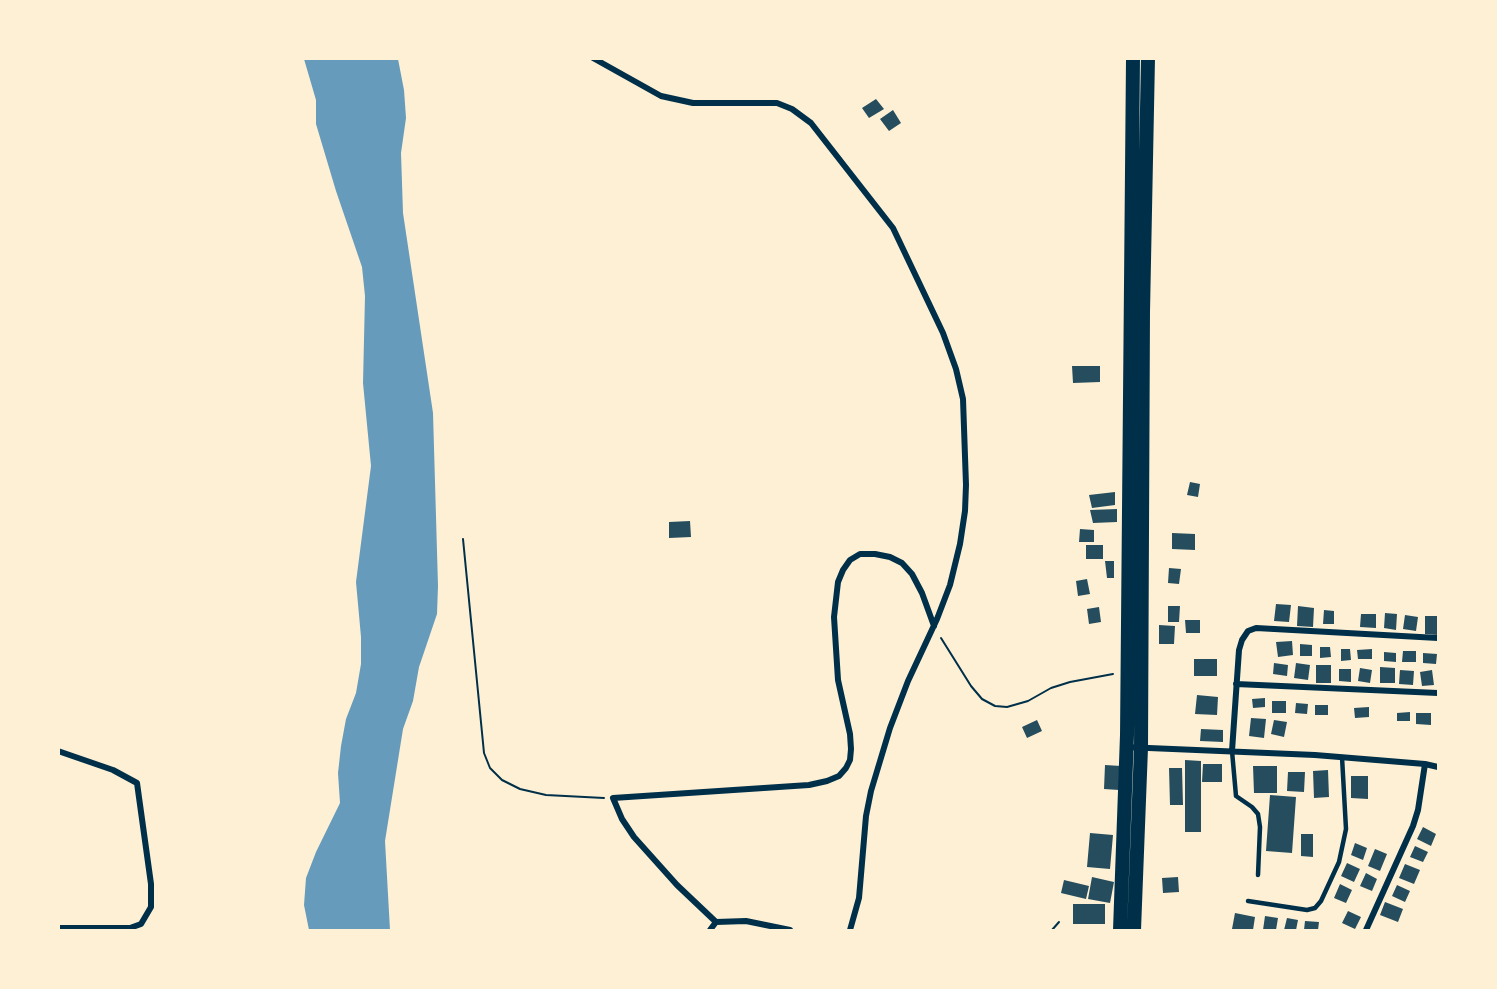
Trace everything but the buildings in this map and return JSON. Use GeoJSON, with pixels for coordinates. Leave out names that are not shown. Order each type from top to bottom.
{"type":"FeatureCollection","features":[{"type":"Feature","properties":{"kind":"highway"},"geometry":{"type":"LineString","coordinates":[[1120,930],[1128,671],[1133,58]]}},
{"type":"Feature","properties":{"kind":"highway"},"geometry":{"type":"LineString","coordinates":[[1134,930],[1141,748],[1143,312],[1148,58]]}},
{"type":"Feature","properties":{"kind":"street"},"geometry":{"type":"LineString","coordinates":[[592,58],[661,96],[693,103],[777,103],[792,109],[811,123],[893,228],[943,333],[956,369],[963,399],[965,510],[950,585],[897,709],[871,791],[866,816],[859,898],[850,930]]}},
{"type":"Feature","properties":{"kind":"street"},"geometry":{"type":"LineString","coordinates":[[790,930],[746,921],[716,922],[676,885],[634,837],[622,819],[613,798],[693,791],[772,789],[808,785],[839,776],[850,760],[851,749],[838,680],[834,617],[838,582],[850,560],[860,554],[882,555],[902,563],[912,574],[922,593],[934,627]]}},
{"type":"Feature","properties":{"kind":"street"},"geometry":{"type":"LineString","coordinates":[[1232,751],[1239,650],[1248,632],[1256,628],[1438,638]]}},
{"type":"Feature","properties":{"kind":"street"},"geometry":{"type":"LineString","coordinates":[[1236,684],[1438,693]]}},
{"type":"Feature","properties":{"kind":"street"},"geometry":{"type":"LineString","coordinates":[[1125,747],[1342,757],[1438,767]]}},
{"type":"Feature","properties":{"kind":"street"},"geometry":{"type":"LineString","coordinates":[[58,751],[113,770],[137,783],[151,884],[151,907],[141,924],[130,928],[58,928]]}},
{"type":"Feature","properties":{"kind":"street"},"geometry":{"type":"LineString","coordinates":[[1366,930],[1413,826],[1418,810],[1425,764]]}},
{"type":"Feature","properties":{"kind":"street"},"geometry":{"type":"LineString","coordinates":[[710,930],[716,922]]}},
{"type":"Feature","properties":{"kind":"lane"},"geometry":{"type":"LineString","coordinates":[[1232,751],[1236,796],[1258,814],[1260,827],[1258,875]]}},
{"type":"Feature","properties":{"kind":"lane"},"geometry":{"type":"LineString","coordinates":[[1248,900],[1307,910],[1315,908],[1321,901],[1339,862],[1346,829],[1342,757]]}},
{"type":"Feature","properties":{"kind":"path"},"geometry":{"type":"LineString","coordinates":[[463,539],[484,753],[490,768],[502,780],[520,789],[546,795],[613,798]]}},
{"type":"Feature","properties":{"kind":"path"},"geometry":{"type":"LineString","coordinates":[[934,627],[971,686],[982,699],[995,706],[1007,707],[1028,701],[1051,688],[1070,682],[1128,671]]}},
{"type":"Feature","properties":{"kind":"path"},"geometry":{"type":"LineString","coordinates":[[1052,930],[1059,922]]}},
{"type":"Feature","properties":{"kind":"water"},"geometry":{"type":"Polygon","coordinates":[[[304,59],[398,59],[404,90],[406,118],[401,153],[403,213],[433,413],[438,586],[437,614],[419,667],[413,701],[403,729],[385,841],[390,930],[309,930],[304,905],[306,878],[340,803],[338,773],[341,746],[346,719],[356,693],[361,664],[356,582],[371,466],[363,383],[365,296],[362,267],[316,124],[316,100],[304,59]]]}}]}
